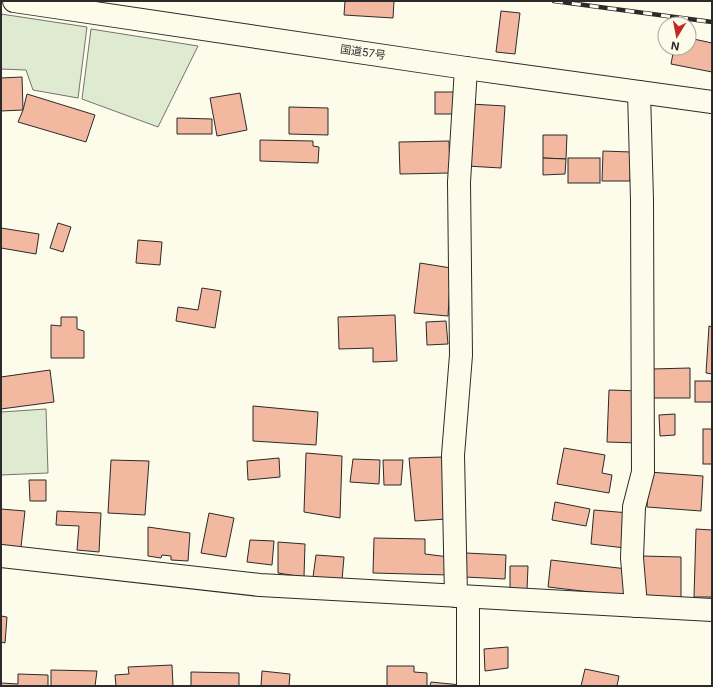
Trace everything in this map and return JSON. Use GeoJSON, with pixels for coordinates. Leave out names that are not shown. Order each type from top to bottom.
{"type":"FeatureCollection","features":[{"type":"Feature","properties":{"kind":"main road","name":"国道57号"},"geometry":{"type":"LineString","coordinates":[[14,1],[466,68],[712,102]]}},
{"type":"Feature","properties":{"kind":"main road"},"geometry":{"type":"LineString","coordinates":[[466,68],[459,182],[461,355],[453,456],[468,686]]}},
{"type":"Feature","properties":{"kind":"main road"},"geometry":{"type":"LineString","coordinates":[[636,606],[632,558],[634,506],[642,472],[643,456],[642,215],[639,92]]}},
{"type":"Feature","properties":{"kind":"main road"},"geometry":{"type":"LineString","coordinates":[[1,556],[260,585],[712,610]]}},
{"type":"Feature","properties":{"kind":"green space"},"geometry":{"type":"Polygon","coordinates":[[[1,14],[87,27],[78,98],[33,90],[26,70],[1,69],[1,14]]]}},
{"type":"Feature","properties":{"kind":"green space"},"geometry":{"type":"Polygon","coordinates":[[[91,29],[198,46],[158,127],[82,99],[91,29]]]}},
{"type":"Feature","properties":{"kind":"green space"},"geometry":{"type":"Polygon","coordinates":[[[46,409],[48,473],[1,475],[1,412],[46,409]]]}},
{"type":"Feature","properties":{"kind":"building"},"geometry":{"type":"Polygon","coordinates":[[[345,1],[394,1],[393,18],[344,15],[345,1]]]}},
{"type":"Feature","properties":{"kind":"building"},"geometry":{"type":"Polygon","coordinates":[[[501,11],[520,13],[515,54],[496,52],[501,11]]]}},
{"type":"Feature","properties":{"kind":"building"},"geometry":{"type":"Polygon","coordinates":[[[697,40],[712,43],[712,72],[671,64],[672,56],[697,56],[697,40]]]}},
{"type":"Feature","properties":{"kind":"building"},"geometry":{"type":"Polygon","coordinates":[[[22,77],[23,110],[1,111],[1,78],[22,77]]]}},
{"type":"Feature","properties":{"kind":"building"},"geometry":{"type":"Polygon","coordinates":[[[435,92],[458,92],[458,114],[435,114],[435,92]]]}},
{"type":"Feature","properties":{"kind":"building"},"geometry":{"type":"Polygon","coordinates":[[[240,93],[247,130],[217,136],[210,98],[240,93]]]}},
{"type":"Feature","properties":{"kind":"building"},"geometry":{"type":"Polygon","coordinates":[[[27,94],[95,115],[86,142],[18,122],[27,94]]]}},
{"type":"Feature","properties":{"kind":"building"},"geometry":{"type":"Polygon","coordinates":[[[471,104],[505,106],[501,168],[467,166],[471,104]]]}},
{"type":"Feature","properties":{"kind":"building"},"geometry":{"type":"Polygon","coordinates":[[[289,107],[328,108],[328,135],[289,134],[289,107]]]}},
{"type":"Feature","properties":{"kind":"building"},"geometry":{"type":"Polygon","coordinates":[[[177,118],[212,119],[212,134],[177,134],[177,118]]]}},
{"type":"Feature","properties":{"kind":"building"},"geometry":{"type":"Polygon","coordinates":[[[543,135],[567,135],[566,159],[543,158],[543,135]]]}},
{"type":"Feature","properties":{"kind":"building"},"geometry":{"type":"Polygon","coordinates":[[[260,140],[313,141],[313,146],[319,147],[318,163],[260,161],[260,140]]]}},
{"type":"Feature","properties":{"kind":"building"},"geometry":{"type":"Polygon","coordinates":[[[449,141],[450,173],[400,174],[399,142],[449,141]]]}},
{"type":"Feature","properties":{"kind":"building"},"geometry":{"type":"Polygon","coordinates":[[[603,151],[631,152],[630,181],[602,181],[603,151]]]}},
{"type":"Feature","properties":{"kind":"building"},"geometry":{"type":"Polygon","coordinates":[[[543,158],[566,159],[565,174],[543,175],[543,158]]]}},
{"type":"Feature","properties":{"kind":"building"},"geometry":{"type":"Polygon","coordinates":[[[568,158],[600,158],[600,183],[568,183],[568,158]]]}},
{"type":"Feature","properties":{"kind":"building"},"geometry":{"type":"Polygon","coordinates":[[[58,223],[71,227],[63,252],[50,248],[58,223]]]}},
{"type":"Feature","properties":{"kind":"building"},"geometry":{"type":"Polygon","coordinates":[[[1,228],[39,234],[36,254],[1,248],[1,228]]]}},
{"type":"Feature","properties":{"kind":"building"},"geometry":{"type":"Polygon","coordinates":[[[138,240],[162,242],[160,265],[136,263],[138,240]]]}},
{"type":"Feature","properties":{"kind":"building"},"geometry":{"type":"Polygon","coordinates":[[[420,263],[451,268],[448,316],[414,313],[420,263]]]}},
{"type":"Feature","properties":{"kind":"building"},"geometry":{"type":"Polygon","coordinates":[[[202,288],[221,291],[215,328],[176,321],[178,307],[198,310],[202,288]]]}},
{"type":"Feature","properties":{"kind":"building"},"geometry":{"type":"Polygon","coordinates":[[[395,315],[397,361],[373,362],[373,348],[339,349],[338,317],[395,315]]]}},
{"type":"Feature","properties":{"kind":"building"},"geometry":{"type":"Polygon","coordinates":[[[61,317],[77,317],[77,329],[84,331],[84,358],[51,358],[51,325],[61,326],[61,317]]]}},
{"type":"Feature","properties":{"kind":"building"},"geometry":{"type":"Polygon","coordinates":[[[446,321],[448,344],[427,345],[426,322],[446,321]]]}},
{"type":"Feature","properties":{"kind":"building"},"geometry":{"type":"Polygon","coordinates":[[[709,326],[712,327],[712,374],[706,373],[709,326]]]}},
{"type":"Feature","properties":{"kind":"building"},"geometry":{"type":"Polygon","coordinates":[[[690,368],[690,398],[651,398],[651,369],[690,368]]]}},
{"type":"Feature","properties":{"kind":"building"},"geometry":{"type":"Polygon","coordinates":[[[50,370],[54,402],[1,409],[1,377],[50,370]]]}},
{"type":"Feature","properties":{"kind":"building"},"geometry":{"type":"Polygon","coordinates":[[[695,381],[712,381],[712,402],[695,402],[695,381]]]}},
{"type":"Feature","properties":{"kind":"building"},"geometry":{"type":"Polygon","coordinates":[[[609,390],[641,391],[639,443],[607,442],[609,390]]]}},
{"type":"Feature","properties":{"kind":"building"},"geometry":{"type":"Polygon","coordinates":[[[253,406],[318,412],[316,445],[253,441],[253,406]]]}},
{"type":"Feature","properties":{"kind":"building"},"geometry":{"type":"Polygon","coordinates":[[[675,414],[675,435],[660,436],[659,415],[675,414]]]}},
{"type":"Feature","properties":{"kind":"building"},"geometry":{"type":"Polygon","coordinates":[[[703,429],[712,429],[712,464],[703,464],[703,429]]]}},
{"type":"Feature","properties":{"kind":"building"},"geometry":{"type":"Polygon","coordinates":[[[564,448],[605,455],[602,473],[612,475],[609,493],[557,484],[564,448]]]}},
{"type":"Feature","properties":{"kind":"building"},"geometry":{"type":"Polygon","coordinates":[[[306,453],[342,456],[340,518],[304,512],[306,453]]]}},
{"type":"Feature","properties":{"kind":"building"},"geometry":{"type":"Polygon","coordinates":[[[443,457],[447,519],[415,521],[409,458],[443,457]]]}},
{"type":"Feature","properties":{"kind":"building"},"geometry":{"type":"Polygon","coordinates":[[[279,458],[280,477],[248,480],[247,461],[279,458]]]}},
{"type":"Feature","properties":{"kind":"building"},"geometry":{"type":"Polygon","coordinates":[[[353,459],[380,460],[379,484],[350,482],[353,459]]]}},
{"type":"Feature","properties":{"kind":"building"},"geometry":{"type":"Polygon","coordinates":[[[111,460],[149,461],[145,515],[108,513],[111,460]]]}},
{"type":"Feature","properties":{"kind":"building"},"geometry":{"type":"Polygon","coordinates":[[[383,460],[403,460],[401,485],[384,485],[383,460]]]}},
{"type":"Feature","properties":{"kind":"building"},"geometry":{"type":"Polygon","coordinates":[[[649,472],[703,476],[701,511],[647,507],[649,472]]]}},
{"type":"Feature","properties":{"kind":"building"},"geometry":{"type":"Polygon","coordinates":[[[29,480],[46,480],[46,501],[30,501],[29,480]]]}},
{"type":"Feature","properties":{"kind":"building"},"geometry":{"type":"Polygon","coordinates":[[[555,502],[590,509],[586,526],[552,520],[555,502]]]}},
{"type":"Feature","properties":{"kind":"building"},"geometry":{"type":"Polygon","coordinates":[[[1,509],[25,511],[21,547],[1,545],[1,509]]]}},
{"type":"Feature","properties":{"kind":"building"},"geometry":{"type":"Polygon","coordinates":[[[594,510],[629,513],[625,548],[591,544],[594,510]]]}},
{"type":"Feature","properties":{"kind":"building"},"geometry":{"type":"Polygon","coordinates":[[[57,511],[101,513],[99,552],[77,550],[79,526],[56,525],[57,511]]]}},
{"type":"Feature","properties":{"kind":"building"},"geometry":{"type":"Polygon","coordinates":[[[209,513],[234,518],[226,557],[201,553],[209,513]]]}},
{"type":"Feature","properties":{"kind":"building"},"geometry":{"type":"Polygon","coordinates":[[[148,527],[190,533],[188,561],[171,560],[171,556],[162,555],[161,558],[148,556],[148,527]]]}},
{"type":"Feature","properties":{"kind":"building"},"geometry":{"type":"Polygon","coordinates":[[[696,529],[712,530],[712,597],[694,597],[696,529]]]}},
{"type":"Feature","properties":{"kind":"building"},"geometry":{"type":"Polygon","coordinates":[[[374,538],[425,539],[425,554],[449,557],[449,575],[373,573],[374,538]]]}},
{"type":"Feature","properties":{"kind":"building"},"geometry":{"type":"Polygon","coordinates":[[[250,540],[274,541],[272,565],[247,562],[250,540]]]}},
{"type":"Feature","properties":{"kind":"building"},"geometry":{"type":"Polygon","coordinates":[[[278,542],[305,544],[304,577],[278,573],[278,542]]]}},
{"type":"Feature","properties":{"kind":"building"},"geometry":{"type":"Polygon","coordinates":[[[466,553],[506,555],[505,579],[465,577],[466,553]]]}},
{"type":"Feature","properties":{"kind":"building"},"geometry":{"type":"Polygon","coordinates":[[[316,555],[344,557],[342,580],[313,577],[316,555]]]}},
{"type":"Feature","properties":{"kind":"building"},"geometry":{"type":"Polygon","coordinates":[[[642,556],[681,557],[681,599],[642,598],[642,556]]]}},
{"type":"Feature","properties":{"kind":"building"},"geometry":{"type":"Polygon","coordinates":[[[551,560],[627,569],[625,596],[548,587],[551,560]]]}},
{"type":"Feature","properties":{"kind":"building"},"geometry":{"type":"Polygon","coordinates":[[[510,566],[528,566],[527,590],[510,589],[510,566]]]}},
{"type":"Feature","properties":{"kind":"building"},"geometry":{"type":"Polygon","coordinates":[[[1,616],[7,617],[5,643],[1,642],[1,616]]]}},
{"type":"Feature","properties":{"kind":"building"},"geometry":{"type":"Polygon","coordinates":[[[508,647],[508,668],[485,671],[484,649],[508,647]]]}},
{"type":"Feature","properties":{"kind":"building"},"geometry":{"type":"Polygon","coordinates":[[[172,665],[173,686],[116,686],[115,675],[129,674],[128,667],[172,665]]]}},
{"type":"Feature","properties":{"kind":"building"},"geometry":{"type":"Polygon","coordinates":[[[387,666],[414,666],[414,672],[427,673],[427,686],[387,686],[387,666]]]}},
{"type":"Feature","properties":{"kind":"building"},"geometry":{"type":"Polygon","coordinates":[[[585,669],[619,676],[617,686],[581,686],[585,669]]]}},
{"type":"Feature","properties":{"kind":"building"},"geometry":{"type":"Polygon","coordinates":[[[51,670],[97,671],[95,686],[51,686],[51,670]]]}},
{"type":"Feature","properties":{"kind":"building"},"geometry":{"type":"Polygon","coordinates":[[[262,671],[290,674],[289,686],[261,686],[262,671]]]}},
{"type":"Feature","properties":{"kind":"building"},"geometry":{"type":"Polygon","coordinates":[[[191,672],[239,673],[239,686],[191,686],[191,672]]]}},
{"type":"Feature","properties":{"kind":"building"},"geometry":{"type":"Polygon","coordinates":[[[18,674],[48,675],[48,686],[1,686],[1,683],[18,684],[18,674]]]}},
{"type":"Feature","properties":{"kind":"building"},"geometry":{"type":"Polygon","coordinates":[[[431,682],[461,685],[461,686],[430,686],[431,682]]]}},
{"type":"Feature","properties":{"kind":"railway"},"geometry":{"type":"LineString","coordinates":[[554,1],[712,22]]}}]}
